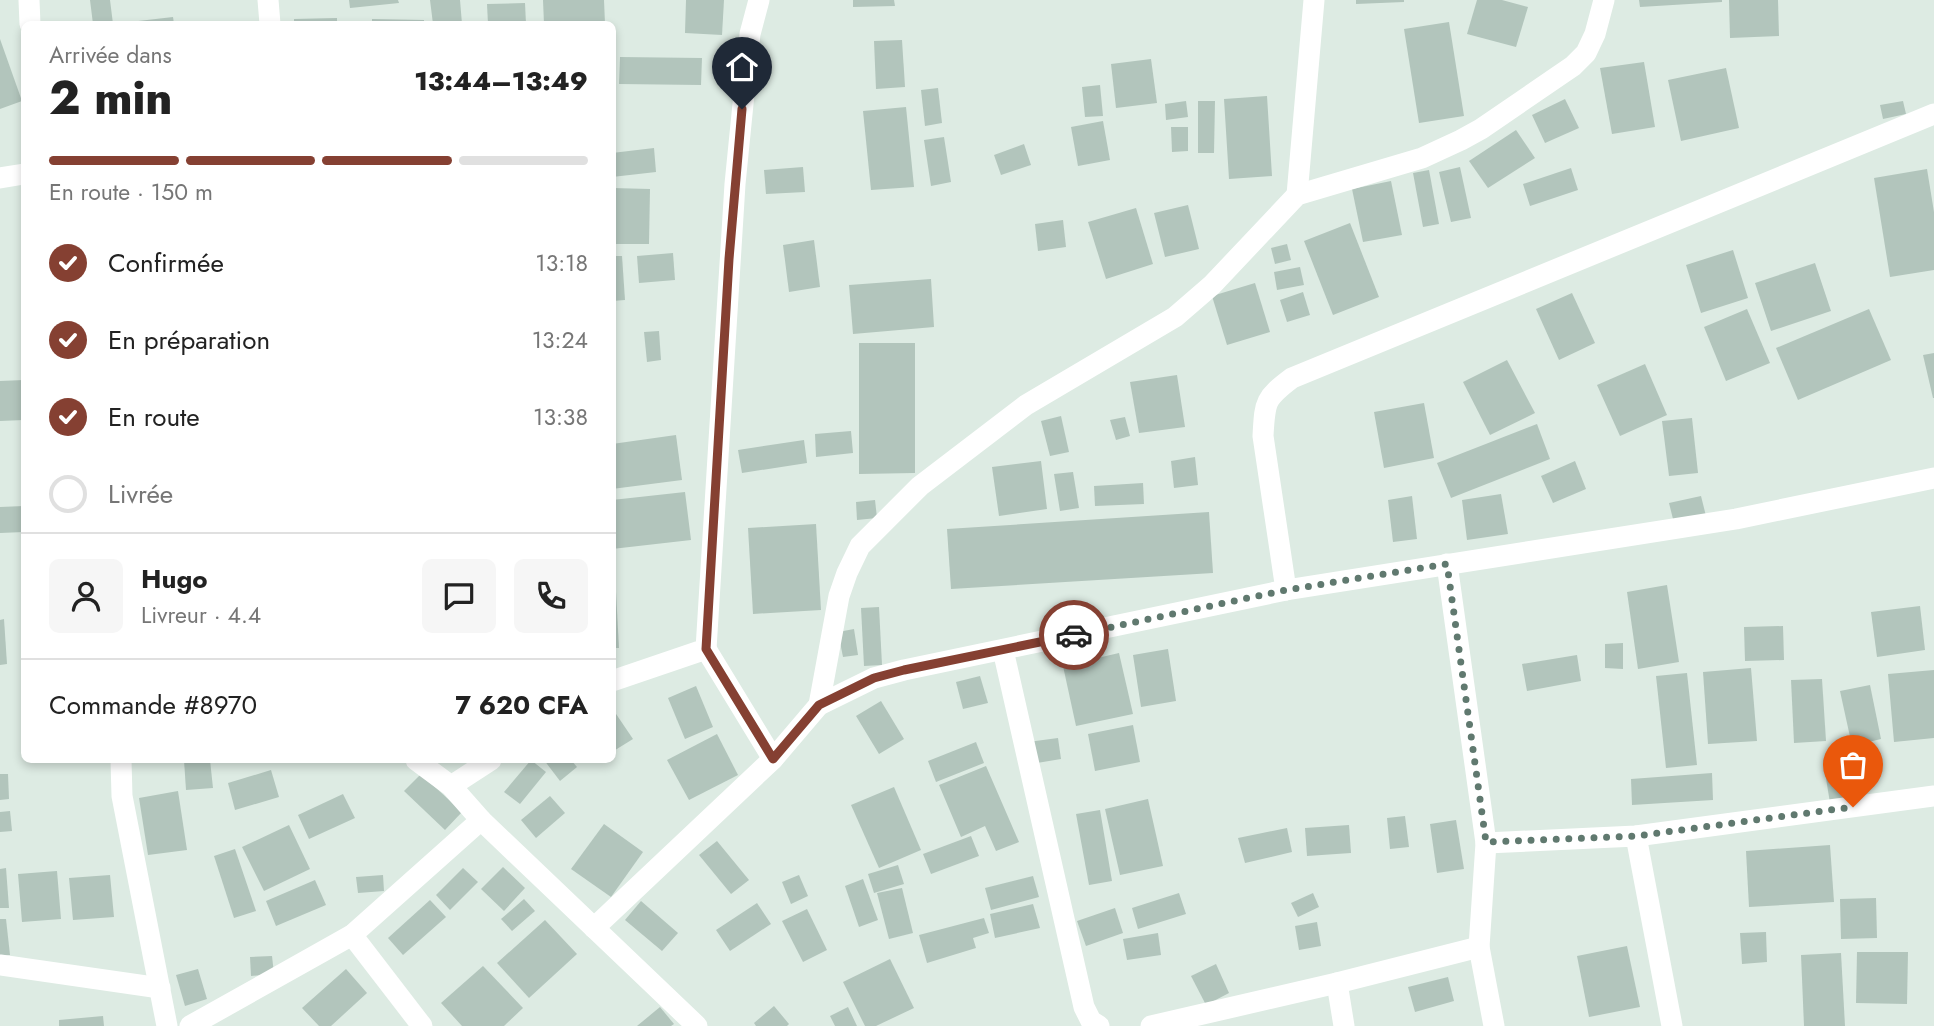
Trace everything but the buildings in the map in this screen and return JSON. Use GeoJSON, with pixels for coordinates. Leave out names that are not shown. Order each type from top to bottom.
{"type":"FeatureCollection","features":[{"type":"Feature","properties":{"kind":"street"},"geometry":{"type":"LineString","coordinates":[[29,0],[30,21]]}},
{"type":"Feature","properties":{"kind":"street"},"geometry":{"type":"LineString","coordinates":[[268,0],[270,21]]}},
{"type":"Feature","properties":{"kind":"street"},"geometry":{"type":"LineString","coordinates":[[759,0],[750,34],[734,197],[706,649],[773,759]]}},
{"type":"Feature","properties":{"kind":"street"},"geometry":{"type":"LineString","coordinates":[[1297,195],[1314,0]]}},
{"type":"Feature","properties":{"kind":"street"},"geometry":{"type":"LineString","coordinates":[[819,705],[839,596],[860,546],[920,486],[1026,405],[1175,317],[1212,285],[1297,195],[1422,158],[1461,141],[1573,66],[1586,53],[1595,34],[1604,0]]}},
{"type":"Feature","properties":{"kind":"street"},"geometry":{"type":"LineString","coordinates":[[1286,590],[1264,436],[1264,412],[1271,394],[1292,378],[1934,114]]}},
{"type":"Feature","properties":{"kind":"street"},"geometry":{"type":"LineString","coordinates":[[0,178],[21,174]]}},
{"type":"Feature","properties":{"kind":"street"},"geometry":{"type":"LineString","coordinates":[[594,928],[773,759],[819,705],[874,678],[1286,590],[1737,519],[1934,478]]}},
{"type":"Feature","properties":{"kind":"street"},"geometry":{"type":"LineString","coordinates":[[1447,564],[1486,842],[1479,947],[1494,1026]]}},
{"type":"Feature","properties":{"kind":"street"},"geometry":{"type":"LineString","coordinates":[[616,680],[706,649]]}},
{"type":"Feature","properties":{"kind":"street"},"geometry":{"type":"LineString","coordinates":[[1003,650],[1084,1007],[1091,1021],[1099,1026]]}},
{"type":"Feature","properties":{"kind":"street"},"geometry":{"type":"LineString","coordinates":[[121,763],[122,796],[166,1026]]}},
{"type":"Feature","properties":{"kind":"street"},"geometry":{"type":"LineString","coordinates":[[420,763],[451,786],[481,820],[697,1026]]}},
{"type":"Feature","properties":{"kind":"street"},"geometry":{"type":"LineString","coordinates":[[451,786],[486,763]]}},
{"type":"Feature","properties":{"kind":"street"},"geometry":{"type":"LineString","coordinates":[[1486,842],[1636,836],[1934,796]]}},
{"type":"Feature","properties":{"kind":"street"},"geometry":{"type":"LineString","coordinates":[[190,1026],[352,935],[481,820]]}},
{"type":"Feature","properties":{"kind":"street"},"geometry":{"type":"LineString","coordinates":[[1636,836],[1672,1026]]}},
{"type":"Feature","properties":{"kind":"street"},"geometry":{"type":"LineString","coordinates":[[352,935],[422,1026]]}},
{"type":"Feature","properties":{"kind":"street"},"geometry":{"type":"LineString","coordinates":[[1151,1026],[1479,947]]}},
{"type":"Feature","properties":{"kind":"street"},"geometry":{"type":"LineString","coordinates":[[0,965],[160,988]]}},
{"type":"Feature","properties":{"kind":"street"},"geometry":{"type":"LineString","coordinates":[[1337,983],[1345,1026]]}},
{"type":"Feature","properties":{"kind":"way so far"},"geometry":{"type":"LineString","coordinates":[[1074,635],[1286,590],[1447,564],[1486,842],[1636,836],[1853,807]]}},
{"type":"Feature","properties":{"kind":"route"},"geometry":{"type":"LineString","coordinates":[[742,109],[729,259],[706,649],[773,759],[819,705],[874,678],[1074,635]]}}]}
